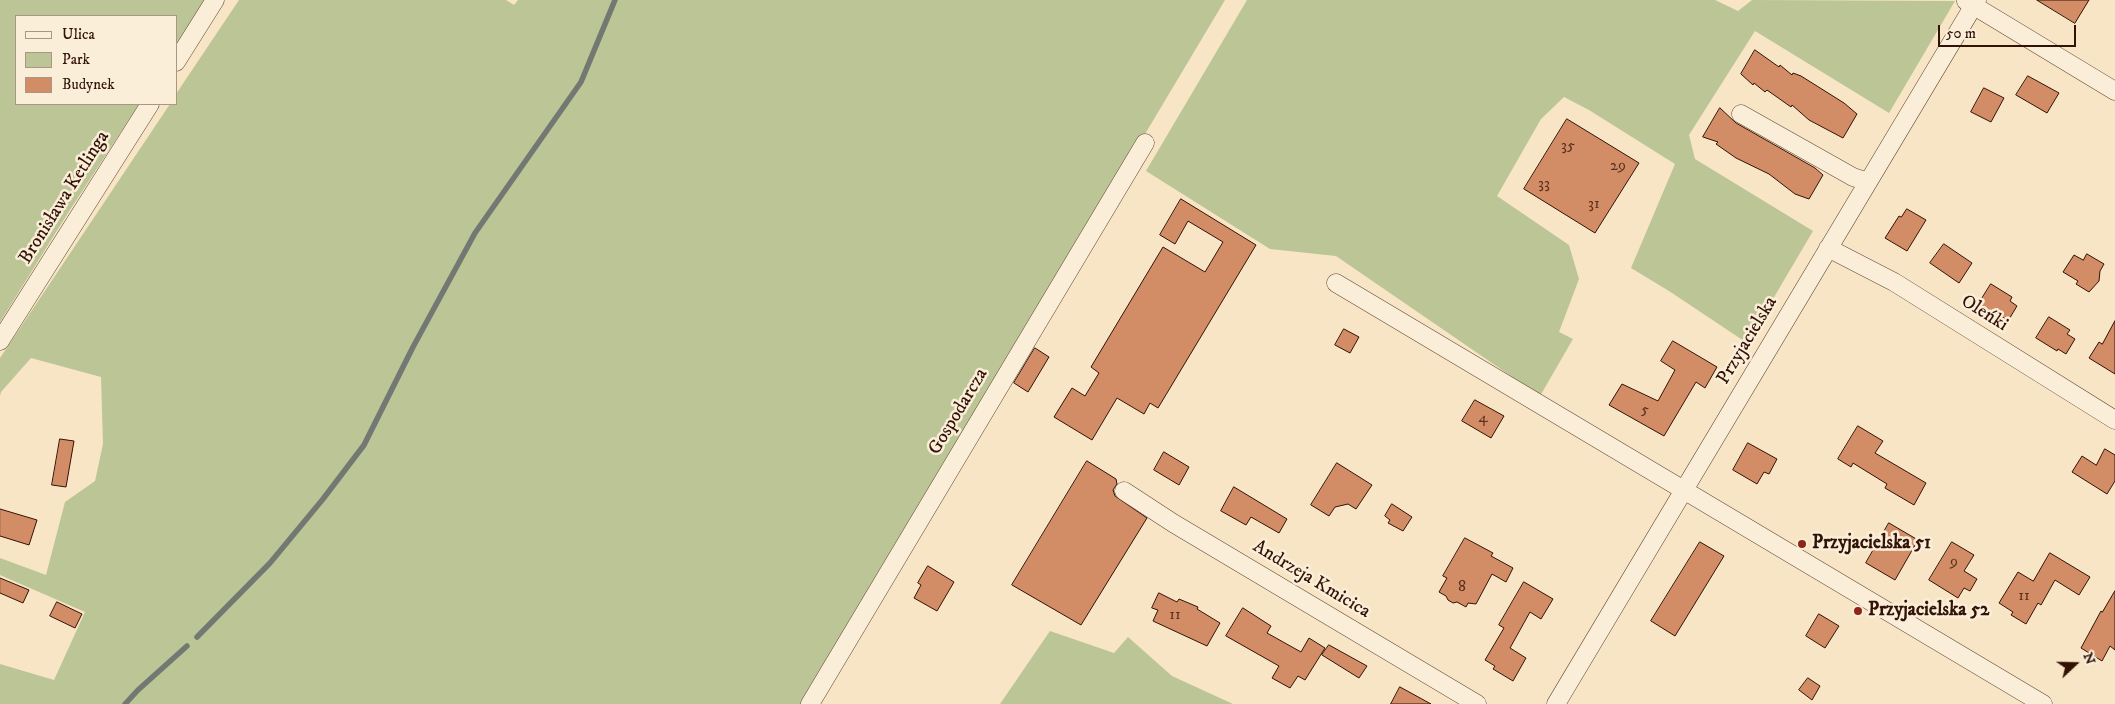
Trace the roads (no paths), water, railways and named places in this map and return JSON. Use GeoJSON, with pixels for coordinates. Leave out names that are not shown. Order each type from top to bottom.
{"type":"FeatureCollection","features":[{"type":"Feature","properties":{"kind":"street"},"geometry":{"type":"LineString","coordinates":[[178,59],[215,0]]}},
{"type":"Feature","properties":{"kind":"street"},"geometry":{"type":"LineString","coordinates":[[1972,2],[2115,91]]}},
{"type":"Feature","properties":{"kind":"street","name":"Przyjacielska"},"geometry":{"type":"LineString","coordinates":[[1556,704],[1868,182],[1972,2]]}},
{"type":"Feature","properties":{"kind":"street","name":"Bronisława Ketlinga"},"geometry":{"type":"LineString","coordinates":[[0,341],[149,105]]}},
{"type":"Feature","properties":{"kind":"street"},"geometry":{"type":"LineString","coordinates":[[1741,114],[1853,177],[1868,182]]}},
{"type":"Feature","properties":{"kind":"street","name":"Gospodarcza"},"geometry":{"type":"LineString","coordinates":[[810,704],[1145,143]]}},
{"type":"Feature","properties":{"kind":"street","name":"Oleńki"},"geometry":{"type":"LineString","coordinates":[[1828,248],[1894,282],[2115,420]]}},
{"type":"Feature","properties":{"kind":"street"},"geometry":{"type":"LineString","coordinates":[[1336,283],[2043,704]]}},
{"type":"Feature","properties":{"kind":"street","name":"Andrzeja Kmicica"},"geometry":{"type":"LineString","coordinates":[[1124,491],[1173,523],[1477,704]]}},
{"type":"Feature","properties":{"kind":"waterway"},"geometry":{"type":"LineString","coordinates":[[197,637],[270,563],[323,499],[364,445],[413,347],[475,233],[581,82],[615,0]]}},
{"type":"Feature","properties":{"kind":"waterway"},"geometry":{"type":"LineString","coordinates":[[125,704],[187,646]]}},
{"type":"Feature","properties":{"kind":"place","name":"Przyjacielska 51"},"geometry":{"type":"Point","coordinates":[1802,544]}},
{"type":"Feature","properties":{"kind":"place","name":"Przyjacielska 52"},"geometry":{"type":"Point","coordinates":[1858,611]}}]}
